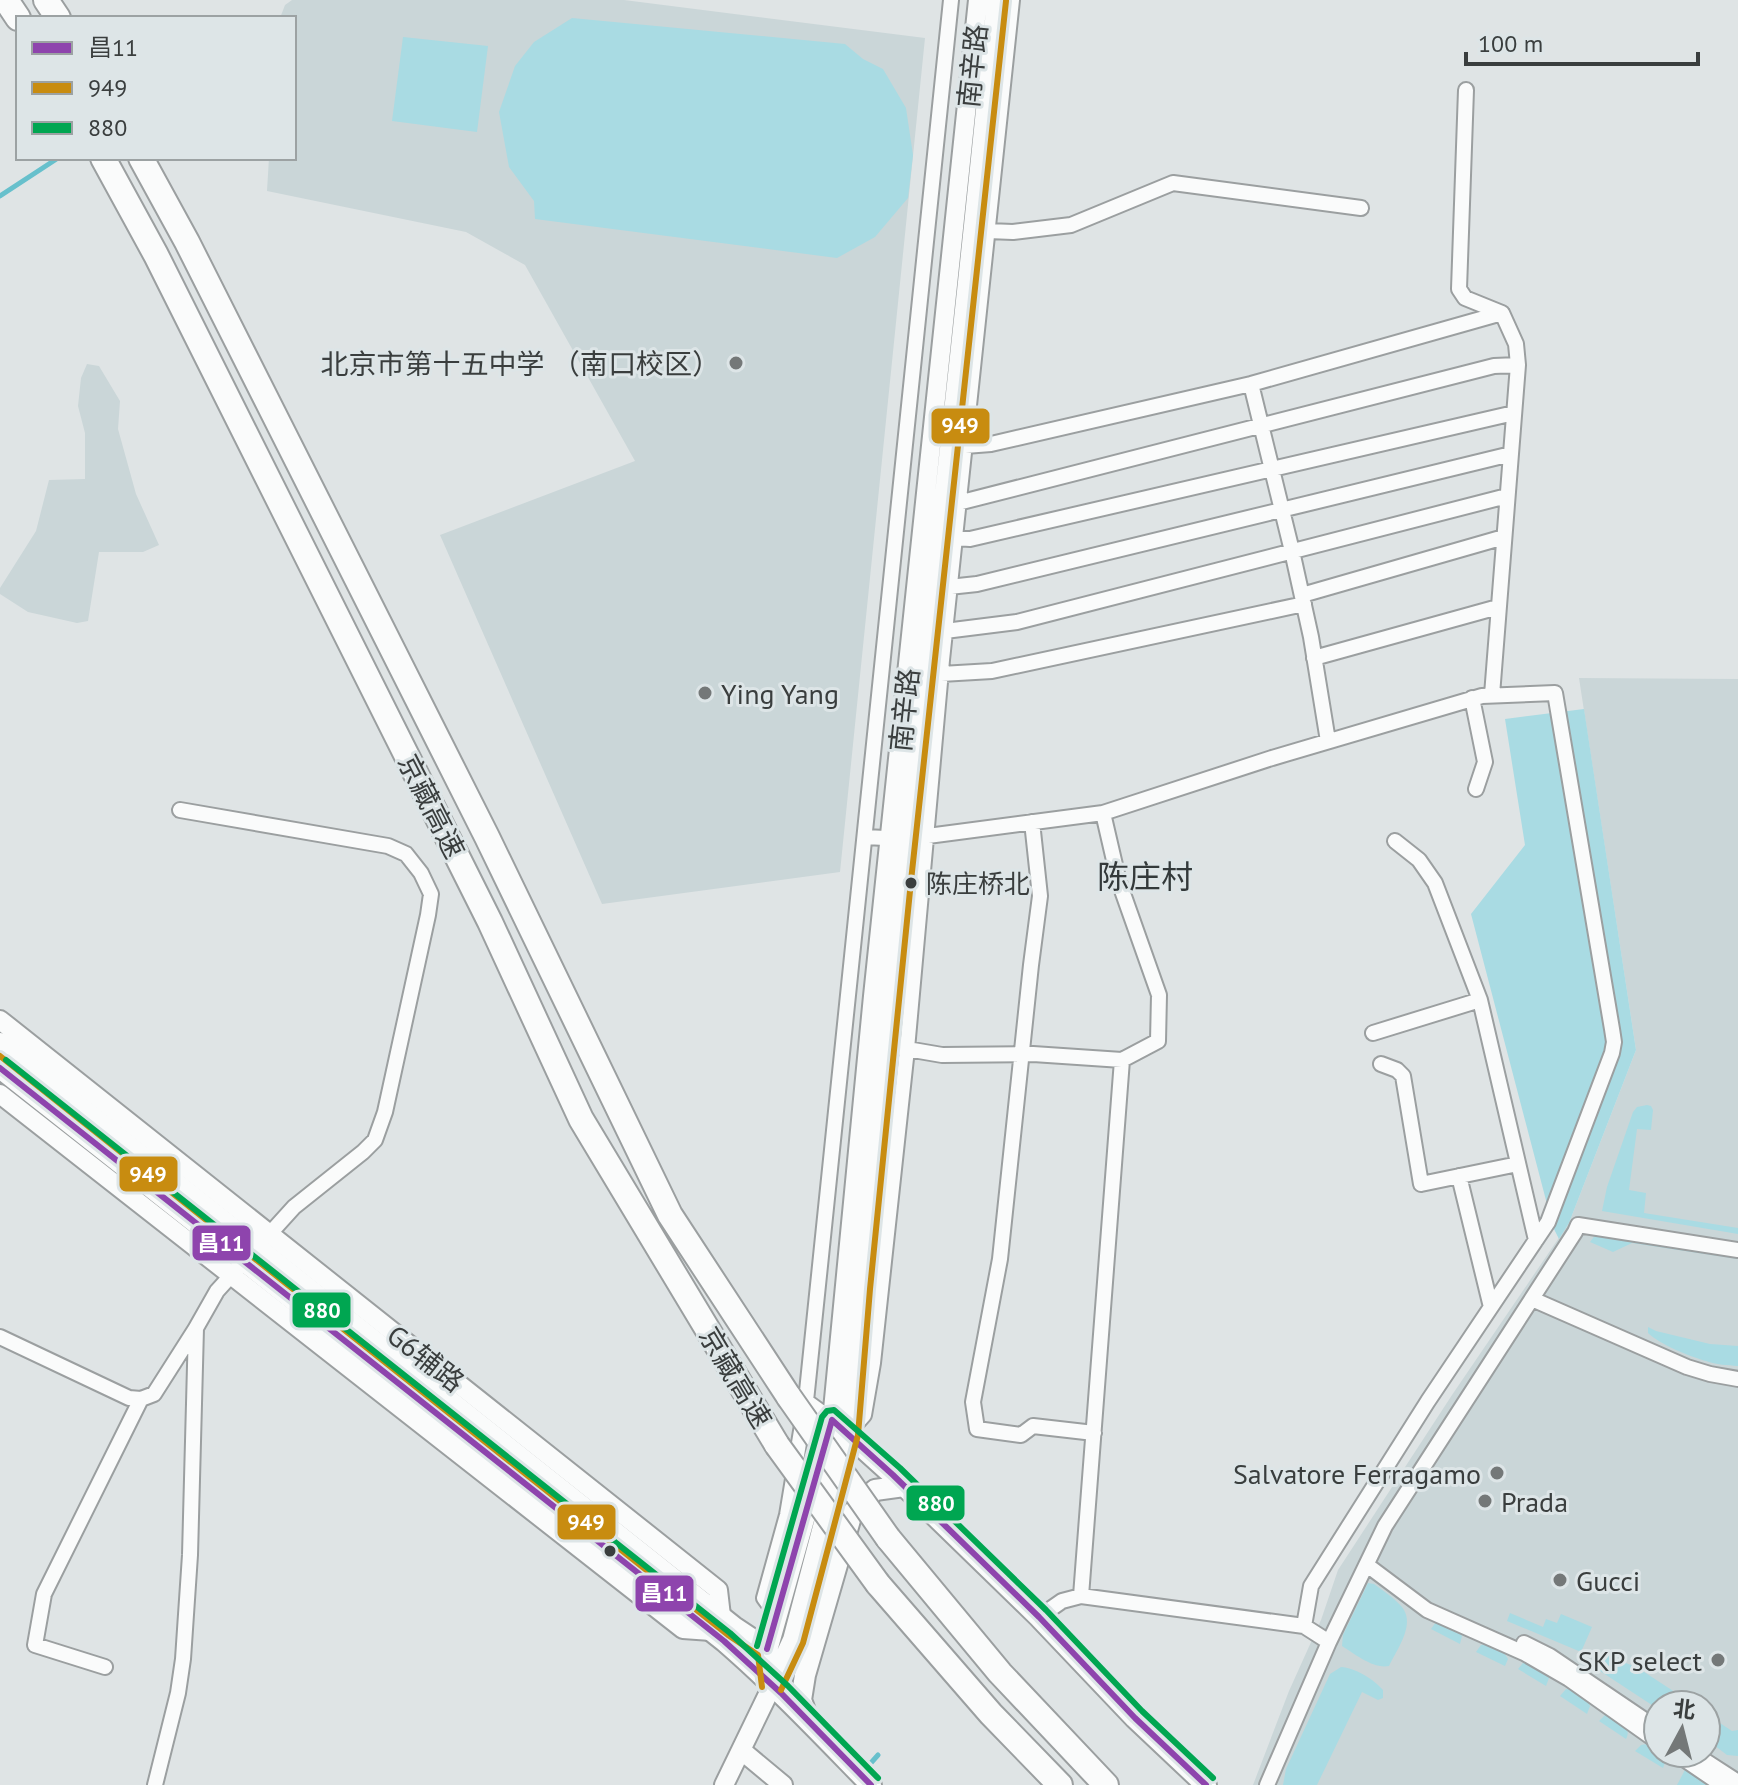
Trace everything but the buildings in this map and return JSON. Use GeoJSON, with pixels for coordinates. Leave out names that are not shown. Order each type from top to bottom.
{"type":"FeatureCollection","features":[{"type":"Feature","properties":{"kind":"highway","name":"京藏高速"},"geometry":{"type":"LineString","coordinates":[[104,160],[156,255],[483,908],[581,1119],[777,1445],[878,1584],[991,1714],[1060,1785]]}},
{"type":"Feature","properties":{"kind":"highway","name":"京藏高速"},"geometry":{"type":"LineString","coordinates":[[142,160],[201,270],[487,837],[670,1215],[888,1538],[1000,1673],[1106,1785]]}},
{"type":"Feature","properties":{"kind":"main road","name":"南辛路"},"geometry":{"type":"LineString","coordinates":[[840,1427],[860,1288],[884,1045],[898,839],[978,0]]}},
{"type":"Feature","properties":{"kind":"main road","name":"南辛路"},"geometry":{"type":"LineString","coordinates":[[840,1427],[849,1241],[980,162],[996,0]]}},
{"type":"Feature","properties":{"kind":"main road","name":"G6辅路"},"geometry":{"type":"LineString","coordinates":[[0,1020],[250,1254]]}},
{"type":"Feature","properties":{"kind":"main road","name":"G6辅路"},"geometry":{"type":"LineString","coordinates":[[0,1043],[250,1254],[716,1624],[871,1785]]}},
{"type":"Feature","properties":{"kind":"main road","name":"G6辅路"},"geometry":{"type":"LineString","coordinates":[[0,1068],[250,1254],[718,1590],[716,1624]]}},
{"type":"Feature","properties":{"kind":"main road","name":"G6辅路"},"geometry":{"type":"LineString","coordinates":[[0,1094],[250,1254]]}},
{"type":"Feature","properties":{"kind":"main road"},"geometry":{"type":"LineString","coordinates":[[840,1427],[1039,1617],[1135,1718],[1206,1785]]}},
{"type":"Feature","properties":{"kind":"main road"},"geometry":{"type":"LineString","coordinates":[[766,1679],[767,1649],[840,1427]]}},
{"type":"Feature","properties":{"kind":"main road"},"geometry":{"type":"LineString","coordinates":[[724,1785],[741,1750],[766,1679],[793,1640],[840,1427]]}},
{"type":"Feature","properties":{"kind":"main road"},"geometry":{"type":"LineString","coordinates":[[808,1720],[801,1700],[805,1675],[852,1513],[875,1490],[904,1486]]}},
{"type":"Feature","properties":{"kind":"main road","name":"G6辅路"},"geometry":{"type":"LineString","coordinates":[[716,1624],[767,1649]]}},
{"type":"Feature","properties":{"kind":"main road"},"geometry":{"type":"LineString","coordinates":[[741,1750],[783,1785]]}},
{"type":"Feature","properties":{"kind":"street"},"geometry":{"type":"LineString","coordinates":[[777,1616],[764,1598],[787,1515],[797,1399],[865,837],[951,0]]}},
{"type":"Feature","properties":{"kind":"street"},"geometry":{"type":"LineString","coordinates":[[797,1399],[840,1427],[864,1415],[868,1399],[907,1049],[949,587],[1012,0]]}},
{"type":"Feature","properties":{"kind":"street"},"geometry":{"type":"LineString","coordinates":[[1466,90],[1459,289],[1465,298],[1502,313],[1516,344],[1518,365],[1492,695]]}},
{"type":"Feature","properties":{"kind":"street"},"geometry":{"type":"LineString","coordinates":[[988,231],[1013,232],[1071,225],[1173,183],[1361,208]]}},
{"type":"Feature","properties":{"kind":"street"},"geometry":{"type":"LineString","coordinates":[[965,446],[991,444],[1251,384],[1502,313]]}},
{"type":"Feature","properties":{"kind":"street"},"geometry":{"type":"LineString","coordinates":[[958,503],[1494,366],[1518,365]]}},
{"type":"Feature","properties":{"kind":"street"},"geometry":{"type":"LineString","coordinates":[[1251,384],[1303,599],[1328,741]]}},
{"type":"Feature","properties":{"kind":"street"},"geometry":{"type":"LineString","coordinates":[[954,538],[970,539],[1514,413]]}},
{"type":"Feature","properties":{"kind":"street"},"geometry":{"type":"LineString","coordinates":[[949,587],[977,584],[1511,454]]}},
{"type":"Feature","properties":{"kind":"street"},"geometry":{"type":"LineString","coordinates":[[945,631],[1017,622],[1507,496]]}},
{"type":"Feature","properties":{"kind":"street"},"geometry":{"type":"LineString","coordinates":[[941,674],[992,671],[1303,599],[1504,537]]}},
{"type":"Feature","properties":{"kind":"street"},"geometry":{"type":"LineString","coordinates":[[1314,658],[1498,607]]}},
{"type":"Feature","properties":{"kind":"street"},"geometry":{"type":"LineString","coordinates":[[865,837],[898,839],[1103,813],[1472,698],[1555,693],[1614,1042],[1612,1053],[1548,1222],[1428,1401],[1311,1586],[1304,1626]]}},
{"type":"Feature","properties":{"kind":"street"},"geometry":{"type":"LineString","coordinates":[[1472,698],[1485,762],[1476,789]]}},
{"type":"Feature","properties":{"kind":"street"},"geometry":{"type":"LineString","coordinates":[[0,1337],[129,1398],[141,1399],[154,1394],[217,1291],[294,1207],[375,1140],[385,1112],[428,915],[431,894],[421,873],[406,854],[388,846],[180,810]]}},
{"type":"Feature","properties":{"kind":"street"},"geometry":{"type":"LineString","coordinates":[[884,1045],[942,1055],[1022,1054],[1122,1060],[1158,1041],[1159,995],[1119,882],[1103,813]]}},
{"type":"Feature","properties":{"kind":"street"},"geometry":{"type":"LineString","coordinates":[[1032,822],[1040,896],[1000,1259],[973,1402],[977,1429],[1021,1435],[1033,1426],[1094,1433]]}},
{"type":"Feature","properties":{"kind":"street"},"geometry":{"type":"LineString","coordinates":[[1395,841],[1419,860],[1435,883],[1480,1000],[1536,1240]]}},
{"type":"Feature","properties":{"kind":"street"},"geometry":{"type":"LineString","coordinates":[[1373,1033],[1480,1000]]}},
{"type":"Feature","properties":{"kind":"street"},"geometry":{"type":"LineString","coordinates":[[1081,1596],[1122,1060]]}},
{"type":"Feature","properties":{"kind":"street"},"geometry":{"type":"LineString","coordinates":[[1381,1064],[1403,1076],[1421,1184],[1518,1164]]}},
{"type":"Feature","properties":{"kind":"street"},"geometry":{"type":"LineString","coordinates":[[1459,1176],[1491,1307]]}},
{"type":"Feature","properties":{"kind":"street"},"geometry":{"type":"LineString","coordinates":[[1267,1785],[1329,1642],[1393,1513],[1578,1225],[1738,1250]]}},
{"type":"Feature","properties":{"kind":"street"},"geometry":{"type":"LineString","coordinates":[[1532,1299],[1687,1367],[1738,1379]]}},
{"type":"Feature","properties":{"kind":"street"},"geometry":{"type":"LineString","coordinates":[[155,1785],[178,1693],[183,1659],[196,1328]]}},
{"type":"Feature","properties":{"kind":"street"},"geometry":{"type":"LineString","coordinates":[[105,1667],[35,1645],[44,1594],[141,1399]]}},
{"type":"Feature","properties":{"kind":"street"},"geometry":{"type":"LineString","coordinates":[[1370,1558],[1422,1597],[1550,1656],[1642,1718]]}},
{"type":"Feature","properties":{"kind":"street"},"geometry":{"type":"LineString","coordinates":[[1370,1558],[1427,1610],[1524,1653],[1569,1679],[1642,1731]]}},
{"type":"Feature","properties":{"kind":"street"},"geometry":{"type":"LineString","coordinates":[[1039,1617],[1062,1601],[1081,1596],[1304,1626],[1329,1642]]}},
{"type":"Feature","properties":{"kind":"street"},"geometry":{"type":"LineString","coordinates":[[1711,1769],[1733,1779]]}},
{"type":"Feature","properties":{"kind":"shaded area","name":"北京市第十五中学 （南口校区）"},"geometry":{"type":"Polygon","coordinates":[[[292,0],[624,0],[925,38],[840,872],[602,904],[440,535],[635,461],[525,265],[466,232],[267,191],[269,160],[296,160],[296,16],[281,16],[285,5],[292,0]]]}},
{"type":"Feature","properties":{"kind":"shaded area"},"geometry":{"type":"Polygon","coordinates":[[[572,18],[845,44],[863,59],[883,69],[906,108],[913,155],[908,198],[875,237],[837,258],[535,219],[534,201],[509,167],[499,112],[515,66],[534,42],[572,18]]]}},
{"type":"Feature","properties":{"kind":"shaded area"},"geometry":{"type":"Polygon","coordinates":[[[403,37],[488,46],[477,132],[392,121],[403,37]]]}},
{"type":"Feature","properties":{"kind":"shaded area"},"geometry":{"type":"Polygon","coordinates":[[[87,364],[99,366],[120,401],[118,429],[136,494],[159,545],[143,552],[99,552],[88,621],[77,623],[28,612],[0,594],[0,588],[36,531],[49,480],[85,479],[85,433],[78,406],[81,378],[87,364]]]}},
{"type":"Feature","properties":{"kind":"shaded area"},"geometry":{"type":"Polygon","coordinates":[[[1579,678],[1738,679],[1738,1785],[1253,1785],[1289,1691],[1321,1620],[1338,1570],[1569,1223],[1636,1050],[1579,678]]]}},
{"type":"Feature","properties":{"kind":"shaded area"},"geometry":{"type":"Polygon","coordinates":[[[1584,709],[1636,1050],[1569,1223],[1559,1239],[1553,1227],[1471,914],[1525,845],[1505,719],[1584,709]]]}},
{"type":"Feature","properties":{"kind":"shaded area"},"geometry":{"type":"Polygon","coordinates":[[[1647,1105],[1653,1110],[1651,1130],[1637,1129],[1629,1190],[1646,1193],[1644,1213],[1738,1228],[1738,1234],[1602,1211],[1607,1187],[1633,1112],[1637,1107],[1647,1105]]]}},
{"type":"Feature","properties":{"kind":"shaded area"},"geometry":{"type":"Polygon","coordinates":[[[1596,1234],[1738,1255],[1738,1259],[1632,1243],[1613,1252],[1590,1242],[1596,1234]]]}},
{"type":"Feature","properties":{"kind":"shaded area"},"geometry":{"type":"Polygon","coordinates":[[[1648,1327],[1710,1344],[1738,1346],[1738,1366],[1710,1362],[1676,1350],[1648,1333],[1648,1327]]]}},
{"type":"Feature","properties":{"kind":"shaded area"},"geometry":{"type":"Polygon","coordinates":[[[1368,1583],[1395,1600],[1407,1617],[1403,1639],[1389,1666],[1371,1663],[1342,1646],[1343,1635],[1368,1583]]]}},
{"type":"Feature","properties":{"kind":"shaded area"},"geometry":{"type":"Polygon","coordinates":[[[1510,1613],[1543,1627],[1546,1619],[1557,1623],[1561,1614],[1592,1627],[1581,1652],[1507,1621],[1510,1613]]]}},
{"type":"Feature","properties":{"kind":"shaded area"},"geometry":{"type":"Polygon","coordinates":[[[1436,1622],[1458,1630],[1462,1636],[1460,1644],[1431,1629],[1436,1622]]]}},
{"type":"Feature","properties":{"kind":"shaded area"},"geometry":{"type":"Polygon","coordinates":[[[1481,1645],[1493,1646],[1503,1652],[1508,1659],[1505,1666],[1476,1652],[1481,1645]]]}},
{"type":"Feature","properties":{"kind":"shaded area"},"geometry":{"type":"Polygon","coordinates":[[[1604,1654],[1638,1668],[1670,1689],[1642,1689],[1642,1699],[1597,1669],[1604,1654]]]}},
{"type":"Feature","properties":{"kind":"shaded area"},"geometry":{"type":"Polygon","coordinates":[[[1523,1663],[1535,1665],[1545,1672],[1549,1678],[1546,1686],[1518,1669],[1523,1663]]]}},
{"type":"Feature","properties":{"kind":"shaded area"},"geometry":{"type":"Polygon","coordinates":[[[1341,1667],[1375,1682],[1383,1690],[1383,1698],[1378,1700],[1362,1692],[1317,1785],[1283,1785],[1286,1769],[1330,1674],[1341,1667]]]}},
{"type":"Feature","properties":{"kind":"shaded area"},"geometry":{"type":"Polygon","coordinates":[[[1566,1689],[1586,1699],[1590,1706],[1587,1714],[1560,1696],[1566,1689]]]}},
{"type":"Feature","properties":{"kind":"shaded area"},"geometry":{"type":"Polygon","coordinates":[[[1605,1715],[1623,1722],[1628,1734],[1626,1739],[1599,1721],[1605,1715]]]}},
{"type":"Feature","properties":{"kind":"shaded area"},"geometry":{"type":"Polygon","coordinates":[[[1722,1724],[1732,1731],[1738,1730],[1738,1756],[1722,1751],[1722,1724]]]}},
{"type":"Feature","properties":{"kind":"shaded area"},"geometry":{"type":"Polygon","coordinates":[[[1685,1769],[1692,1769],[1716,1785],[1677,1785],[1685,1769]]]}},
{"type":"Feature","properties":{"kind":"waterway"},"geometry":{"type":"LineString","coordinates":[[0,196],[55,160]]}},
{"type":"Feature","properties":{"kind":"waterway"},"geometry":{"type":"LineString","coordinates":[[870,1764],[878,1755]]}},
{"type":"Feature","properties":{"kind":"transit line","name":"949"},"geometry":{"type":"LineString","coordinates":[[781,1690],[803,1643],[858,1435],[911,881],[1006,1]]}},
{"type":"Feature","properties":{"kind":"transit line","name":"949"},"geometry":{"type":"LineString","coordinates":[[0,1056],[728,1635],[758,1655],[762,1687]]}},
{"type":"Feature","properties":{"kind":"transit line","name":"880"},"geometry":{"type":"LineString","coordinates":[[6,1060],[730,1633],[788,1686],[878,1778]]}},
{"type":"Feature","properties":{"kind":"transit line","name":"昌11"},"geometry":{"type":"LineString","coordinates":[[0,1068],[724,1641],[781,1693],[871,1785]]}},
{"type":"Feature","properties":{"kind":"transit line","name":"880"},"geometry":{"type":"LineString","coordinates":[[757,1646],[822,1417],[827,1411],[834,1410],[900,1468],[1213,1778]]}},
{"type":"Feature","properties":{"kind":"transit line","name":"昌11"},"geometry":{"type":"LineString","coordinates":[[832,1420],[1039,1617],[1135,1718],[1206,1785]]}},
{"type":"Feature","properties":{"kind":"transit line","name":"昌11"},"geometry":{"type":"LineString","coordinates":[[767,1649],[832,1420]]}},
{"type":"Feature","properties":{"kind":"place","name":"北京市第十五中学 （南口校区）"},"geometry":{"type":"Point","coordinates":[736,363]}},
{"type":"Feature","properties":{"kind":"place","name":"Ying Yang"},"geometry":{"type":"Point","coordinates":[705,693]}},
{"type":"Feature","properties":{"kind":"place","name":"陈庄桥北"},"geometry":{"type":"Point","coordinates":[911,883]}},
{"type":"Feature","properties":{"kind":"place","name":"Salvatore Ferragamo"},"geometry":{"type":"Point","coordinates":[1497,1473]}},
{"type":"Feature","properties":{"kind":"place","name":"Prada"},"geometry":{"type":"Point","coordinates":[1485,1501]}},
{"type":"Feature","properties":{"kind":"place","name":"Gucci"},"geometry":{"type":"Point","coordinates":[1560,1580]}},
{"type":"Feature","properties":{"kind":"place","name":"SKP select"},"geometry":{"type":"Point","coordinates":[1718,1660]}},
{"type":"Feature","properties":{"kind":"district","name":"陈庄村"},"geometry":{"type":"Point","coordinates":[1145,876]}}]}
